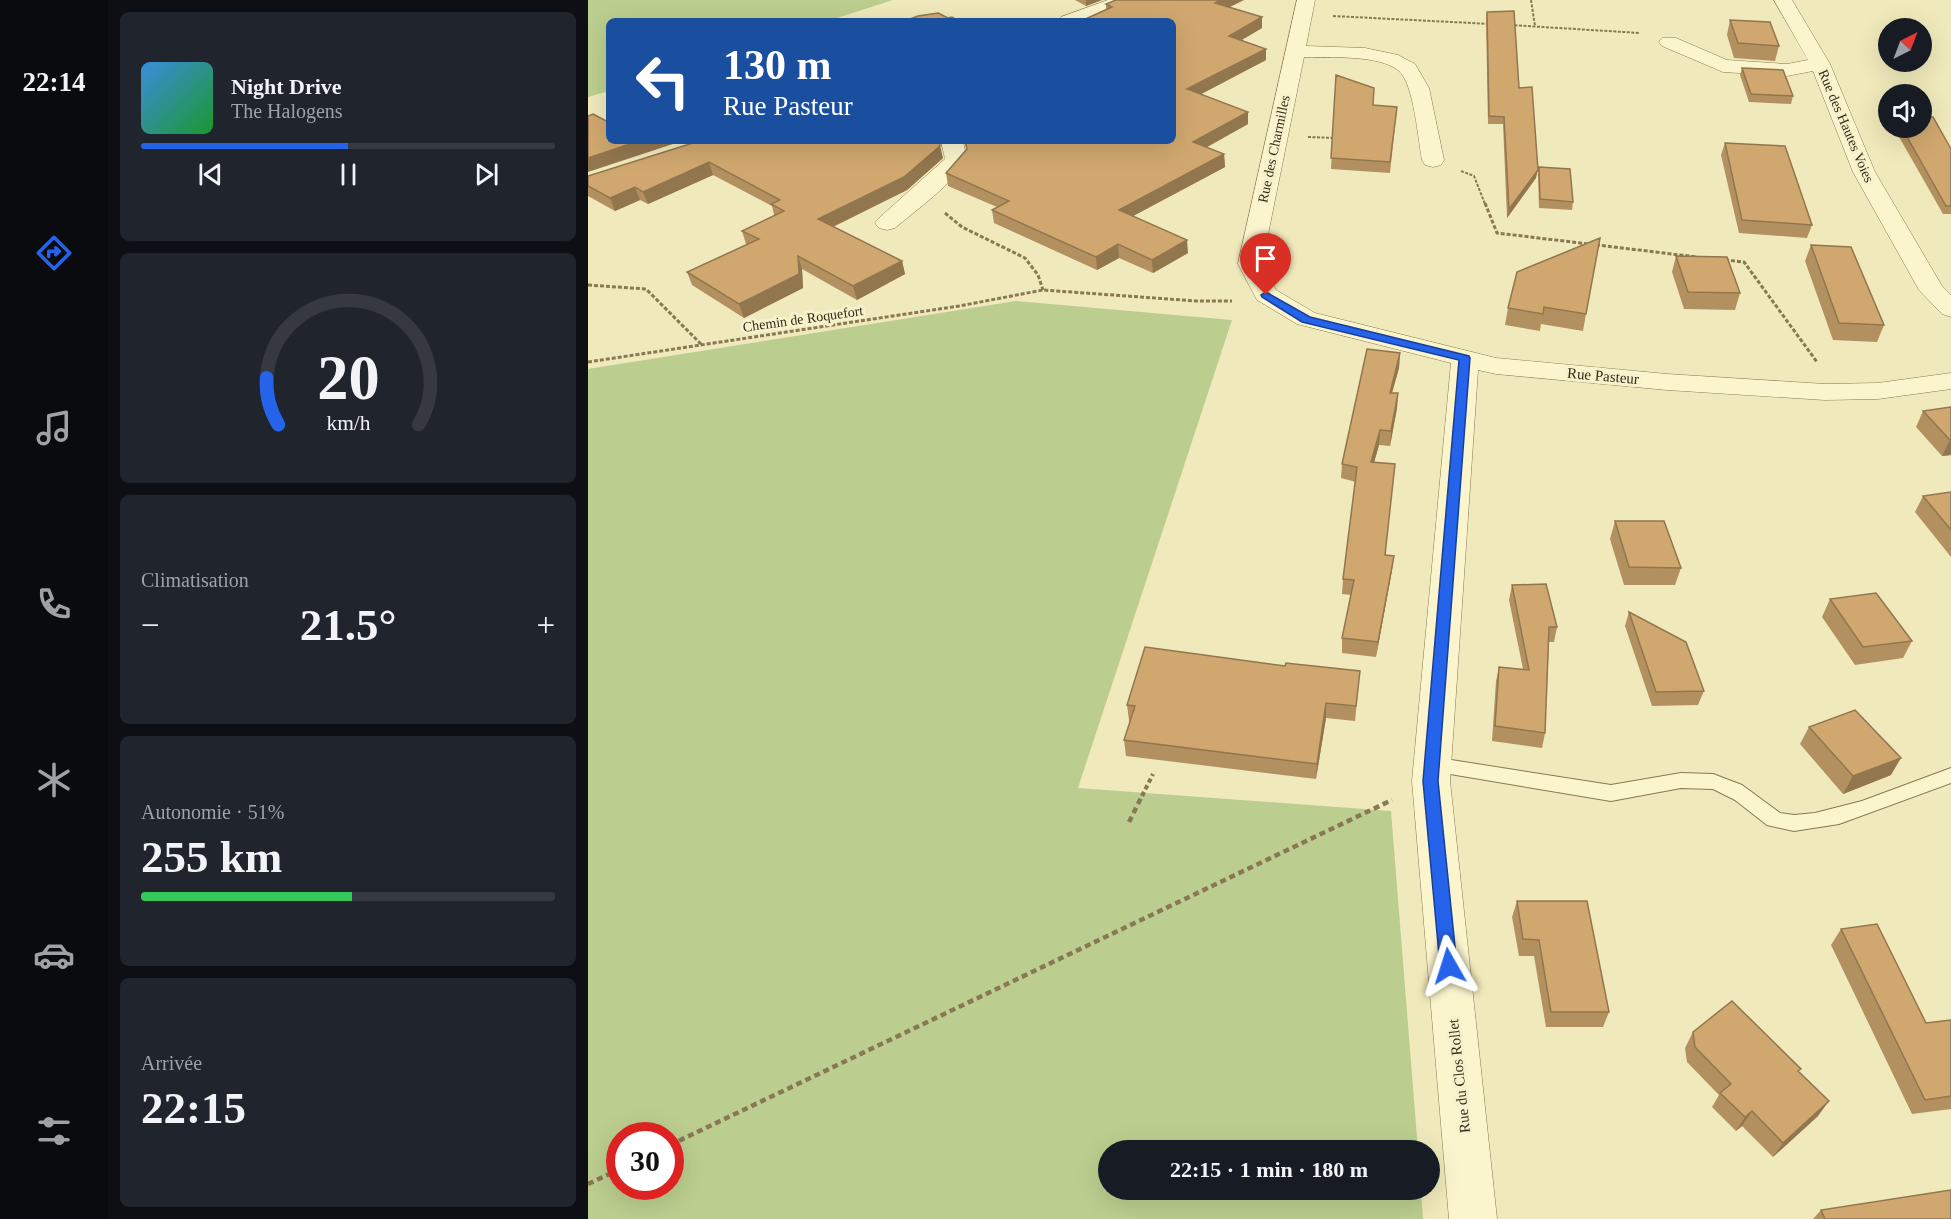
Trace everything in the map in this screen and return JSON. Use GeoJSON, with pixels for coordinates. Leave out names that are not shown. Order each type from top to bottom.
{"type":"FeatureCollection","features":[{"type":"Feature","properties":{"kind":"street"},"geometry":{"type":"LineString","coordinates":[[1076,18],[1125,0]]}},
{"type":"Feature","properties":{"kind":"street","name":"Rue des Hautes Voies"},"geometry":{"type":"LineString","coordinates":[[1783,0],[1820,64],[1864,172],[1932,290],[1951,309]]}},
{"type":"Feature","properties":{"kind":"street","name":"Rue des Charmilles"},"geometry":{"type":"LineString","coordinates":[[1266,295],[1250,264],[1304,7]]}},
{"type":"Feature","properties":{"kind":"street"},"geometry":{"type":"LineString","coordinates":[[1669,42],[1723,66],[1787,69],[1820,64]]}},
{"type":"Feature","properties":{"kind":"street"},"geometry":{"type":"LineString","coordinates":[[1295,51],[1365,54],[1391,59],[1408,68],[1419,88],[1433,160]]}},
{"type":"Feature","properties":{"kind":"street"},"geometry":{"type":"LineString","coordinates":[[887,223],[956,160],[953,144]]}},
{"type":"Feature","properties":{"kind":"street","name":"Rue Pasteur"},"geometry":{"type":"LineString","coordinates":[[1266,295],[1306,320],[1496,366],[1667,382],[1838,392],[1878,391],[1951,381]]}},
{"type":"Feature","properties":{"kind":"street","name":"Rue du Clos Rollet"},"geometry":{"type":"LineString","coordinates":[[1465,358],[1431,772],[1473,1219]]}},
{"type":"Feature","properties":{"kind":"lane"},"geometry":{"type":"LineString","coordinates":[[1431,772],[1611,793],[1632,792],[1682,779],[1708,780],[1738,791],[1776,819],[1807,823],[1840,815],[1951,775]]}},
{"type":"Feature","properties":{"kind":"path"},"geometry":{"type":"LineString","coordinates":[[1532,0],[1535,26]]}},
{"type":"Feature","properties":{"kind":"path"},"geometry":{"type":"LineString","coordinates":[[1304,7],[1535,26],[1633,31],[1669,42]]}},
{"type":"Feature","properties":{"kind":"path"},"geometry":{"type":"LineString","coordinates":[[1277,135],[1336,138]]}},
{"type":"Feature","properties":{"kind":"path"},"geometry":{"type":"LineString","coordinates":[[1433,160],[1474,176],[1497,234],[1697,257]]}},
{"type":"Feature","properties":{"kind":"path"},"geometry":{"type":"LineString","coordinates":[[921,194],[962,227],[1025,258],[1038,275],[1043,290]]}},
{"type":"Feature","properties":{"kind":"path"},"geometry":{"type":"LineString","coordinates":[[1721,259],[1744,262],[1838,392]]}},
{"type":"Feature","properties":{"kind":"path"},"geometry":{"type":"LineString","coordinates":[[588,285],[646,290],[701,345]]}},
{"type":"Feature","properties":{"kind":"path","name":"Chemin de Roquefort"},"geometry":{"type":"LineString","coordinates":[[588,362],[959,306],[1043,290],[1196,301],[1235,300],[1266,295]]}},
{"type":"Feature","properties":{"kind":"path"},"geometry":{"type":"LineString","coordinates":[[684,1138],[1431,772]]}},
{"type":"Feature","properties":{"kind":"path"},"geometry":{"type":"LineString","coordinates":[[1129,822],[1153,774]]}},
{"type":"Feature","properties":{"kind":"path"},"geometry":{"type":"LineString","coordinates":[[588,1184],[606,1176]]}},
{"type":"Feature","properties":{"kind":"green space"},"geometry":{"type":"Polygon","coordinates":[[[588,0],[893,0],[837,18],[606,18],[606,92],[588,97],[588,0]]]}},
{"type":"Feature","properties":{"kind":"green space"},"geometry":{"type":"Polygon","coordinates":[[[1016,301],[1232,320],[1078,788],[1391,811],[1417,1140],[1098,1140],[1098,1200],[1422,1200],[1423,1219],[588,1219],[588,369],[1016,301]]]}},
{"type":"Feature","properties":{"kind":"building"},"geometry":{"type":"Polygon","coordinates":[[[1116,0],[1220,0],[1215,3],[1262,17],[1229,36],[1266,49],[1187,89],[1248,112],[1193,142],[1224,154],[1119,210],[1187,240],[1152,260],[1118,244],[1096,257],[992,210],[1009,201],[946,173],[967,149],[966,144],[1176,144],[1176,18],[1088,18],[1112,7],[1106,4],[1116,0]]]}},
{"type":"Feature","properties":{"kind":"building"},"geometry":{"type":"Polygon","coordinates":[[[1514,11],[1519,88],[1532,87],[1538,170],[1509,209],[1504,117],[1489,116],[1487,12],[1514,11]]]}},
{"type":"Feature","properties":{"kind":"building"},"geometry":{"type":"Polygon","coordinates":[[[938,13],[948,18],[913,18],[938,13]]]}},
{"type":"Feature","properties":{"kind":"building"},"geometry":{"type":"Polygon","coordinates":[[[1730,20],[1770,22],[1779,46],[1738,43],[1730,20]]]}},
{"type":"Feature","properties":{"kind":"building"},"geometry":{"type":"Polygon","coordinates":[[[1742,68],[1783,70],[1793,96],[1751,94],[1742,68]]]}},
{"type":"Feature","properties":{"kind":"building"},"geometry":{"type":"Polygon","coordinates":[[[1336,75],[1374,88],[1373,105],[1397,107],[1390,162],[1331,158],[1336,75]]]}},
{"type":"Feature","properties":{"kind":"building"},"geometry":{"type":"Polygon","coordinates":[[[593,114],[606,120],[606,144],[630,144],[588,158],[588,116],[593,114]]]}},
{"type":"Feature","properties":{"kind":"building"},"geometry":{"type":"Polygon","coordinates":[[[1932,117],[1951,149],[1951,206],[1946,206],[1908,138],[1932,138],[1932,117]]]}},
{"type":"Feature","properties":{"kind":"building"},"geometry":{"type":"Polygon","coordinates":[[[1725,143],[1785,146],[1812,225],[1742,220],[1725,143]]]}},
{"type":"Feature","properties":{"kind":"building"},"geometry":{"type":"Polygon","coordinates":[[[689,144],[940,144],[940,146],[904,177],[818,219],[902,261],[853,286],[798,256],[799,274],[739,304],[687,272],[759,239],[742,231],[784,211],[771,204],[780,200],[709,162],[643,192],[635,187],[610,198],[588,186],[588,176],[689,144]]]}},
{"type":"Feature","properties":{"kind":"building"},"geometry":{"type":"Polygon","coordinates":[[[1539,167],[1570,169],[1573,202],[1540,199],[1539,167]]]}},
{"type":"Feature","properties":{"kind":"building"},"geometry":{"type":"Polygon","coordinates":[[[1600,238],[1586,314],[1544,307],[1543,314],[1508,308],[1517,272],[1600,238]]]}},
{"type":"Feature","properties":{"kind":"building"},"geometry":{"type":"Polygon","coordinates":[[[1811,245],[1851,247],[1884,325],[1839,323],[1811,245]]]}},
{"type":"Feature","properties":{"kind":"building"},"geometry":{"type":"Polygon","coordinates":[[[1676,256],[1727,257],[1740,293],[1688,292],[1676,256]]]}},
{"type":"Feature","properties":{"kind":"building"},"geometry":{"type":"Polygon","coordinates":[[[1367,349],[1400,353],[1390,393],[1398,393],[1391,431],[1380,430],[1371,462],[1395,464],[1385,555],[1394,556],[1378,642],[1342,638],[1354,580],[1343,579],[1357,467],[1342,464],[1367,349]]]}},
{"type":"Feature","properties":{"kind":"building"},"geometry":{"type":"Polygon","coordinates":[[[1951,407],[1951,440],[1950,440],[1923,411],[1951,407]]]}},
{"type":"Feature","properties":{"kind":"building"},"geometry":{"type":"Polygon","coordinates":[[[1951,492],[1951,530],[1923,496],[1951,492]]]}},
{"type":"Feature","properties":{"kind":"building"},"geometry":{"type":"Polygon","coordinates":[[[1615,521],[1664,521],[1681,568],[1629,567],[1615,521]]]}},
{"type":"Feature","properties":{"kind":"building"},"geometry":{"type":"Polygon","coordinates":[[[1546,584],[1557,627],[1549,627],[1545,733],[1495,726],[1499,667],[1529,670],[1512,585],[1546,584]]]}},
{"type":"Feature","properties":{"kind":"building"},"geometry":{"type":"Polygon","coordinates":[[[1876,593],[1912,641],[1863,647],[1830,599],[1876,593]]]}},
{"type":"Feature","properties":{"kind":"building"},"geometry":{"type":"Polygon","coordinates":[[[1629,612],[1686,642],[1704,691],[1656,692],[1629,612]]]}},
{"type":"Feature","properties":{"kind":"building"},"geometry":{"type":"Polygon","coordinates":[[[1145,647],[1285,666],[1286,663],[1360,671],[1356,706],[1326,703],[1317,764],[1124,740],[1135,706],[1127,705],[1145,647]]]}},
{"type":"Feature","properties":{"kind":"building"},"geometry":{"type":"Polygon","coordinates":[[[1855,710],[1901,758],[1853,776],[1809,727],[1855,710]]]}},
{"type":"Feature","properties":{"kind":"building"},"geometry":{"type":"Polygon","coordinates":[[[1517,901],[1587,901],[1609,1012],[1551,1012],[1539,940],[1523,939],[1517,901]]]}},
{"type":"Feature","properties":{"kind":"building"},"geometry":{"type":"Polygon","coordinates":[[[1877,924],[1926,1023],[1951,1020],[1951,1096],[1925,1100],[1841,929],[1877,924]]]}},
{"type":"Feature","properties":{"kind":"building"},"geometry":{"type":"Polygon","coordinates":[[[1732,1001],[1801,1069],[1798,1071],[1829,1101],[1783,1143],[1752,1111],[1745,1117],[1720,1093],[1731,1084],[1695,1047],[1693,1032],[1732,1001]]]}},
{"type":"Feature","properties":{"kind":"building"},"geometry":{"type":"Polygon","coordinates":[[[1951,1190],[1951,1219],[1825,1219],[1821,1210],[1951,1190]]]}},
{"type":"Feature","properties":{"kind":"route"},"geometry":{"type":"LineString","coordinates":[[1266,295],[1306,320],[1465,358],[1431,781],[1449,966]]}}]}
